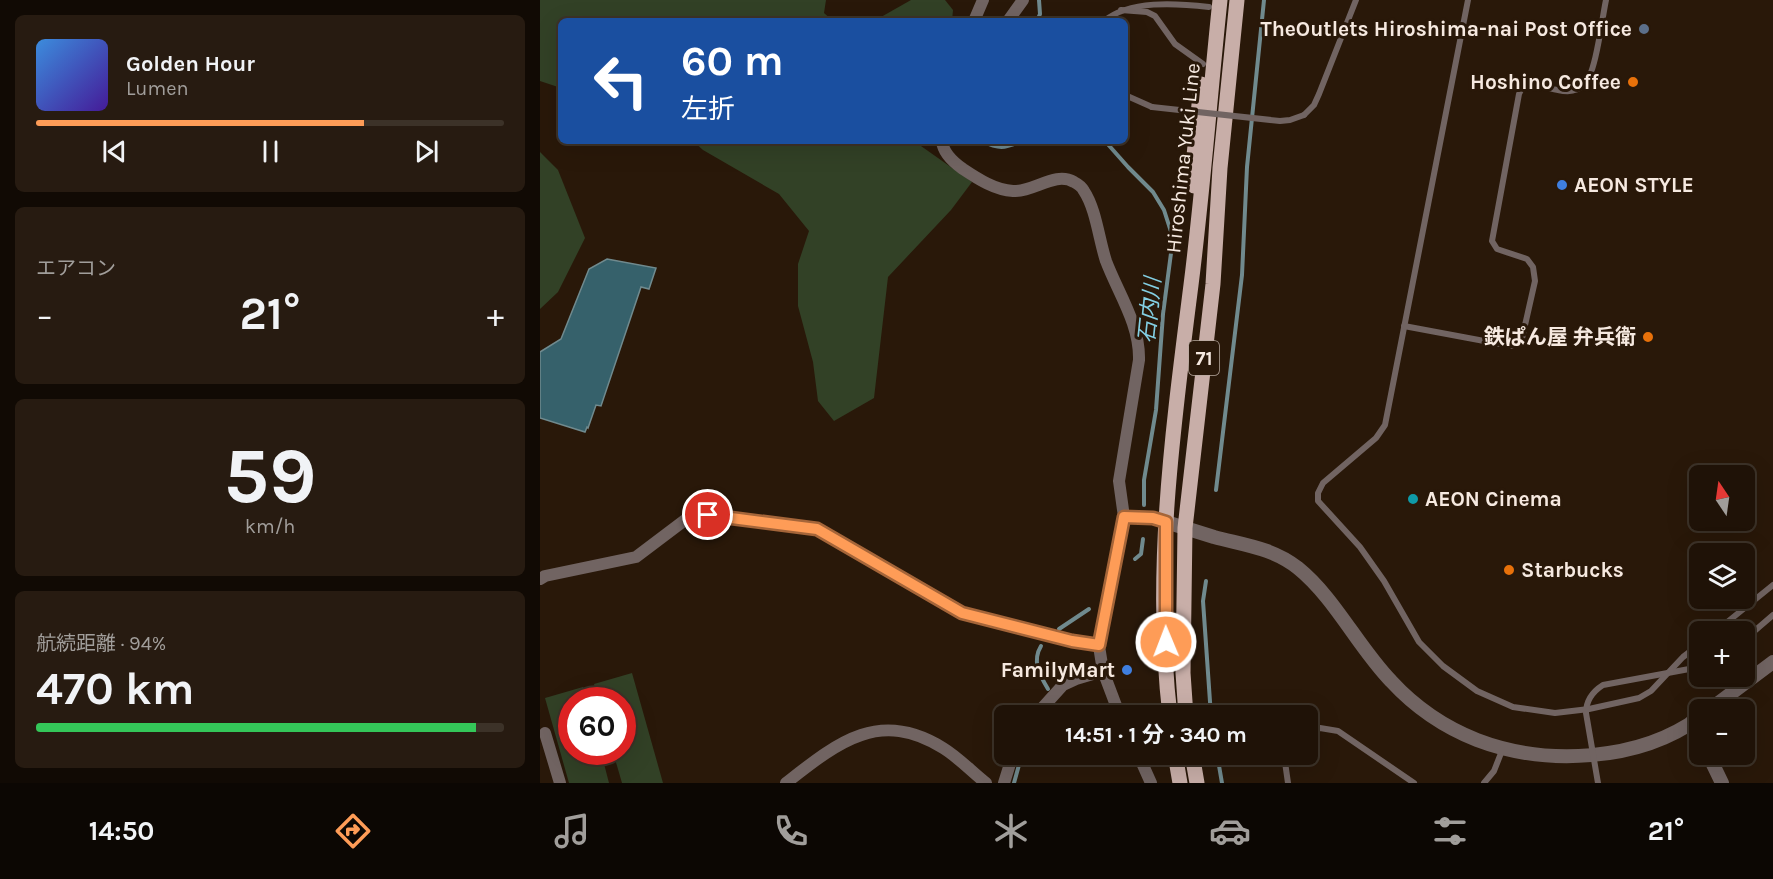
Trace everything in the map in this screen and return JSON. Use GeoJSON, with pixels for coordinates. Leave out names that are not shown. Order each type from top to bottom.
{"type":"FeatureCollection","features":[{"type":"Feature","properties":{"kind":"main road","name":"Hiroshima Yuki Line"},"geometry":{"type":"LineString","coordinates":[[1185,705],[1183,673],[1185,528],[1213,284],[1220,168],[1237,0]]}},
{"type":"Feature","properties":{"kind":"main road","name":"Hiroshima Yuki Line"},"geometry":{"type":"LineString","coordinates":[[1169,705],[1166,683],[1166,522],[1179,375],[1197,231],[1213,2]]}},
{"type":"Feature","properties":{"kind":"main road"},"geometry":{"type":"LineString","coordinates":[[1197,231],[1193,166],[1203,64],[1213,2]]}},
{"type":"Feature","properties":{"kind":"main road"},"geometry":{"type":"LineString","coordinates":[[1178,765],[1180,783]]}},
{"type":"Feature","properties":{"kind":"main road"},"geometry":{"type":"LineString","coordinates":[[1193,765],[1197,783]]}},
{"type":"Feature","properties":{"kind":"street"},"geometry":{"type":"LineString","coordinates":[[975,18],[983,0]]}},
{"type":"Feature","properties":{"kind":"street"},"geometry":{"type":"LineString","coordinates":[[1010,18],[1023,0]]}},
{"type":"Feature","properties":{"kind":"street"},"geometry":{"type":"LineString","coordinates":[[943,144],[949,158],[997,188],[1013,191],[1029,190],[1054,179],[1066,178],[1077,183],[1084,190],[1107,261],[1135,330],[1139,346],[1139,360],[1119,481],[1124,517],[1099,645],[1103,671],[1116,705]]}},
{"type":"Feature","properties":{"kind":"street"},"geometry":{"type":"LineString","coordinates":[[540,579],[545,576],[636,557],[685,520],[708,515],[817,529],[962,613],[1072,641],[1099,645]]}},
{"type":"Feature","properties":{"kind":"street"},"geometry":{"type":"LineString","coordinates":[[1124,517],[1153,518],[1258,547],[1289,562],[1317,587],[1380,670],[1416,705],[1475,739],[1503,748],[1547,755],[1596,754],[1646,744],[1689,723]]}},
{"type":"Feature","properties":{"kind":"street"},"geometry":{"type":"LineString","coordinates":[[1724,699],[1773,662]]}},
{"type":"Feature","properties":{"kind":"street"},"geometry":{"type":"LineString","coordinates":[[1045,705],[1063,685],[1103,671]]}},
{"type":"Feature","properties":{"kind":"street"},"geometry":{"type":"LineString","coordinates":[[786,783],[819,757],[842,743],[862,734],[882,730],[901,730],[944,748],[986,783]]}},
{"type":"Feature","properties":{"kind":"street"},"geometry":{"type":"LineString","coordinates":[[545,733],[560,783]]}},
{"type":"Feature","properties":{"kind":"street"},"geometry":{"type":"LineString","coordinates":[[1004,783],[1010,765]]}},
{"type":"Feature","properties":{"kind":"street"},"geometry":{"type":"LineString","coordinates":[[1143,765],[1151,783]]}},
{"type":"Feature","properties":{"kind":"street"},"geometry":{"type":"LineString","coordinates":[[1713,765],[1722,783]]}},
{"type":"Feature","properties":{"kind":"lane"},"geometry":{"type":"LineString","coordinates":[[1108,18],[1118,10],[1149,0],[1213,2]]}},
{"type":"Feature","properties":{"kind":"lane"},"geometry":{"type":"LineString","coordinates":[[1128,96],[1152,107],[1280,121],[1304,115],[1314,105],[1319,94],[1356,0]]}},
{"type":"Feature","properties":{"kind":"lane"},"geometry":{"type":"LineString","coordinates":[[1468,0],[1383,429],[1376,438],[1323,483],[1318,497],[1321,504],[1360,547],[1384,581],[1419,642],[1443,666],[1477,691],[1513,707],[1555,713],[1589,709],[1639,698],[1651,692],[1689,652]]}},
{"type":"Feature","properties":{"kind":"lane"},"geometry":{"type":"LineString","coordinates":[[1404,326],[1511,346],[1521,343],[1535,281],[1533,267],[1527,259],[1497,249],[1492,241],[1519,94],[1522,88],[1529,85],[1566,92],[1584,85],[1591,73],[1606,0]]}},
{"type":"Feature","properties":{"kind":"lane"},"geometry":{"type":"LineString","coordinates":[[1118,10],[1147,12],[1155,16],[1175,44],[1203,64]]}},
{"type":"Feature","properties":{"kind":"lane"},"geometry":{"type":"LineString","coordinates":[[1729,621],[1773,585]]}},
{"type":"Feature","properties":{"kind":"lane"},"geometry":{"type":"LineString","coordinates":[[1755,632],[1773,615]]}},
{"type":"Feature","properties":{"kind":"lane"},"geometry":{"type":"LineString","coordinates":[[1598,783],[1586,713],[1591,695],[1602,685],[1689,669]]}},
{"type":"Feature","properties":{"kind":"lane"},"geometry":{"type":"LineString","coordinates":[[1318,728],[1338,731],[1414,783]]}},
{"type":"Feature","properties":{"kind":"lane"},"geometry":{"type":"LineString","coordinates":[[1484,783],[1494,771],[1503,748]]}},
{"type":"Feature","properties":{"kind":"lane"},"geometry":{"type":"LineString","coordinates":[[1287,765],[1288,783]]}},
{"type":"Feature","properties":{"kind":"green space"},"geometry":{"type":"Polygon","coordinates":[[[540,0],[826,0],[824,13],[830,18],[558,18],[558,87],[540,81],[540,0]]]}},
{"type":"Feature","properties":{"kind":"green space"},"geometry":{"type":"Polygon","coordinates":[[[911,0],[945,0],[953,10],[952,18],[879,18],[911,0]]]}},
{"type":"Feature","properties":{"kind":"green space"},"geometry":{"type":"Polygon","coordinates":[[[696,144],[921,144],[972,182],[951,210],[888,277],[874,398],[834,421],[818,401],[813,362],[798,306],[798,264],[809,231],[779,194],[696,144]]]}},
{"type":"Feature","properties":{"kind":"green space"},"geometry":{"type":"Polygon","coordinates":[[[540,152],[558,170],[585,238],[558,292],[540,309],[540,152]]]}},
{"type":"Feature","properties":{"kind":"green space"},"geometry":{"type":"Polygon","coordinates":[[[632,673],[636,687],[595,687],[594,684],[632,673]]]}},
{"type":"Feature","properties":{"kind":"green space"},"geometry":{"type":"Polygon","coordinates":[[[636,687],[663,783],[622,783],[617,765],[636,765],[636,687]]]}},
{"type":"Feature","properties":{"kind":"green space"},"geometry":{"type":"Polygon","coordinates":[[[558,694],[558,744],[545,698],[558,694]]]}},
{"type":"Feature","properties":{"kind":"green space"},"geometry":{"type":"Polygon","coordinates":[[[564,765],[604,765],[609,783],[569,783],[564,765]]]}},
{"type":"Feature","properties":{"kind":"water"},"geometry":{"type":"Polygon","coordinates":[[[607,259],[656,268],[649,289],[641,287],[601,406],[596,405],[585,432],[540,418],[540,352],[561,339],[589,269],[607,259]]]}},
{"type":"Feature","properties":{"kind":"waterway","name":"石内川"},"geometry":{"type":"LineString","coordinates":[[1038,18],[1039,0]]}},
{"type":"Feature","properties":{"kind":"waterway"},"geometry":{"type":"LineString","coordinates":[[1216,490],[1242,275],[1247,167],[1264,0]]}},
{"type":"Feature","properties":{"kind":"waterway","name":"石内川"},"geometry":{"type":"LineString","coordinates":[[988,144],[1002,147],[1015,144]]}},
{"type":"Feature","properties":{"kind":"waterway","name":"石内川"},"geometry":{"type":"LineString","coordinates":[[1108,144],[1153,192],[1164,210],[1173,238],[1163,314],[1156,410],[1144,480],[1144,505]]}},
{"type":"Feature","properties":{"kind":"waterway","name":"石内川"},"geometry":{"type":"LineString","coordinates":[[1135,559],[1141,554],[1143,539]]}},
{"type":"Feature","properties":{"kind":"waterway"},"geometry":{"type":"LineString","coordinates":[[1206,581],[1203,601],[1210,705]]}},
{"type":"Feature","properties":{"kind":"waterway","name":"石内川"},"geometry":{"type":"LineString","coordinates":[[1059,629],[1089,609]]}},
{"type":"Feature","properties":{"kind":"waterway","name":"石内川"},"geometry":{"type":"LineString","coordinates":[[1041,646],[1037,662],[1039,673],[1048,689]]}},
{"type":"Feature","properties":{"kind":"waterway","name":"石内川"},"geometry":{"type":"LineString","coordinates":[[1014,783],[1019,765]]}},
{"type":"Feature","properties":{"kind":"waterway"},"geometry":{"type":"LineString","coordinates":[[1219,765],[1222,783]]}},
{"type":"Feature","properties":{"kind":"place","name":"TheOutlets Hiroshima-nai Post Office"},"geometry":{"type":"Point","coordinates":[1644,29]}},
{"type":"Feature","properties":{"kind":"place","name":"Hoshino Coffee"},"geometry":{"type":"Point","coordinates":[1633,82]}},
{"type":"Feature","properties":{"kind":"place","name":"AEON STYLE"},"geometry":{"type":"Point","coordinates":[1562,185]}},
{"type":"Feature","properties":{"kind":"place","name":"鉄ぱん屋 弁兵衛"},"geometry":{"type":"Point","coordinates":[1648,337]}},
{"type":"Feature","properties":{"kind":"place","name":"AEON Cinema"},"geometry":{"type":"Point","coordinates":[1413,499]}},
{"type":"Feature","properties":{"kind":"place","name":"Starbucks"},"geometry":{"type":"Point","coordinates":[1509,570]}},
{"type":"Feature","properties":{"kind":"place","name":"FamilyMart"},"geometry":{"type":"Point","coordinates":[1127,670]}},
{"type":"Feature","properties":{"kind":"route"},"geometry":{"type":"LineString","coordinates":[[708,515],[817,529],[962,613],[1072,641],[1099,645],[1124,517],[1153,518],[1166,522],[1166,642]]}}]}
